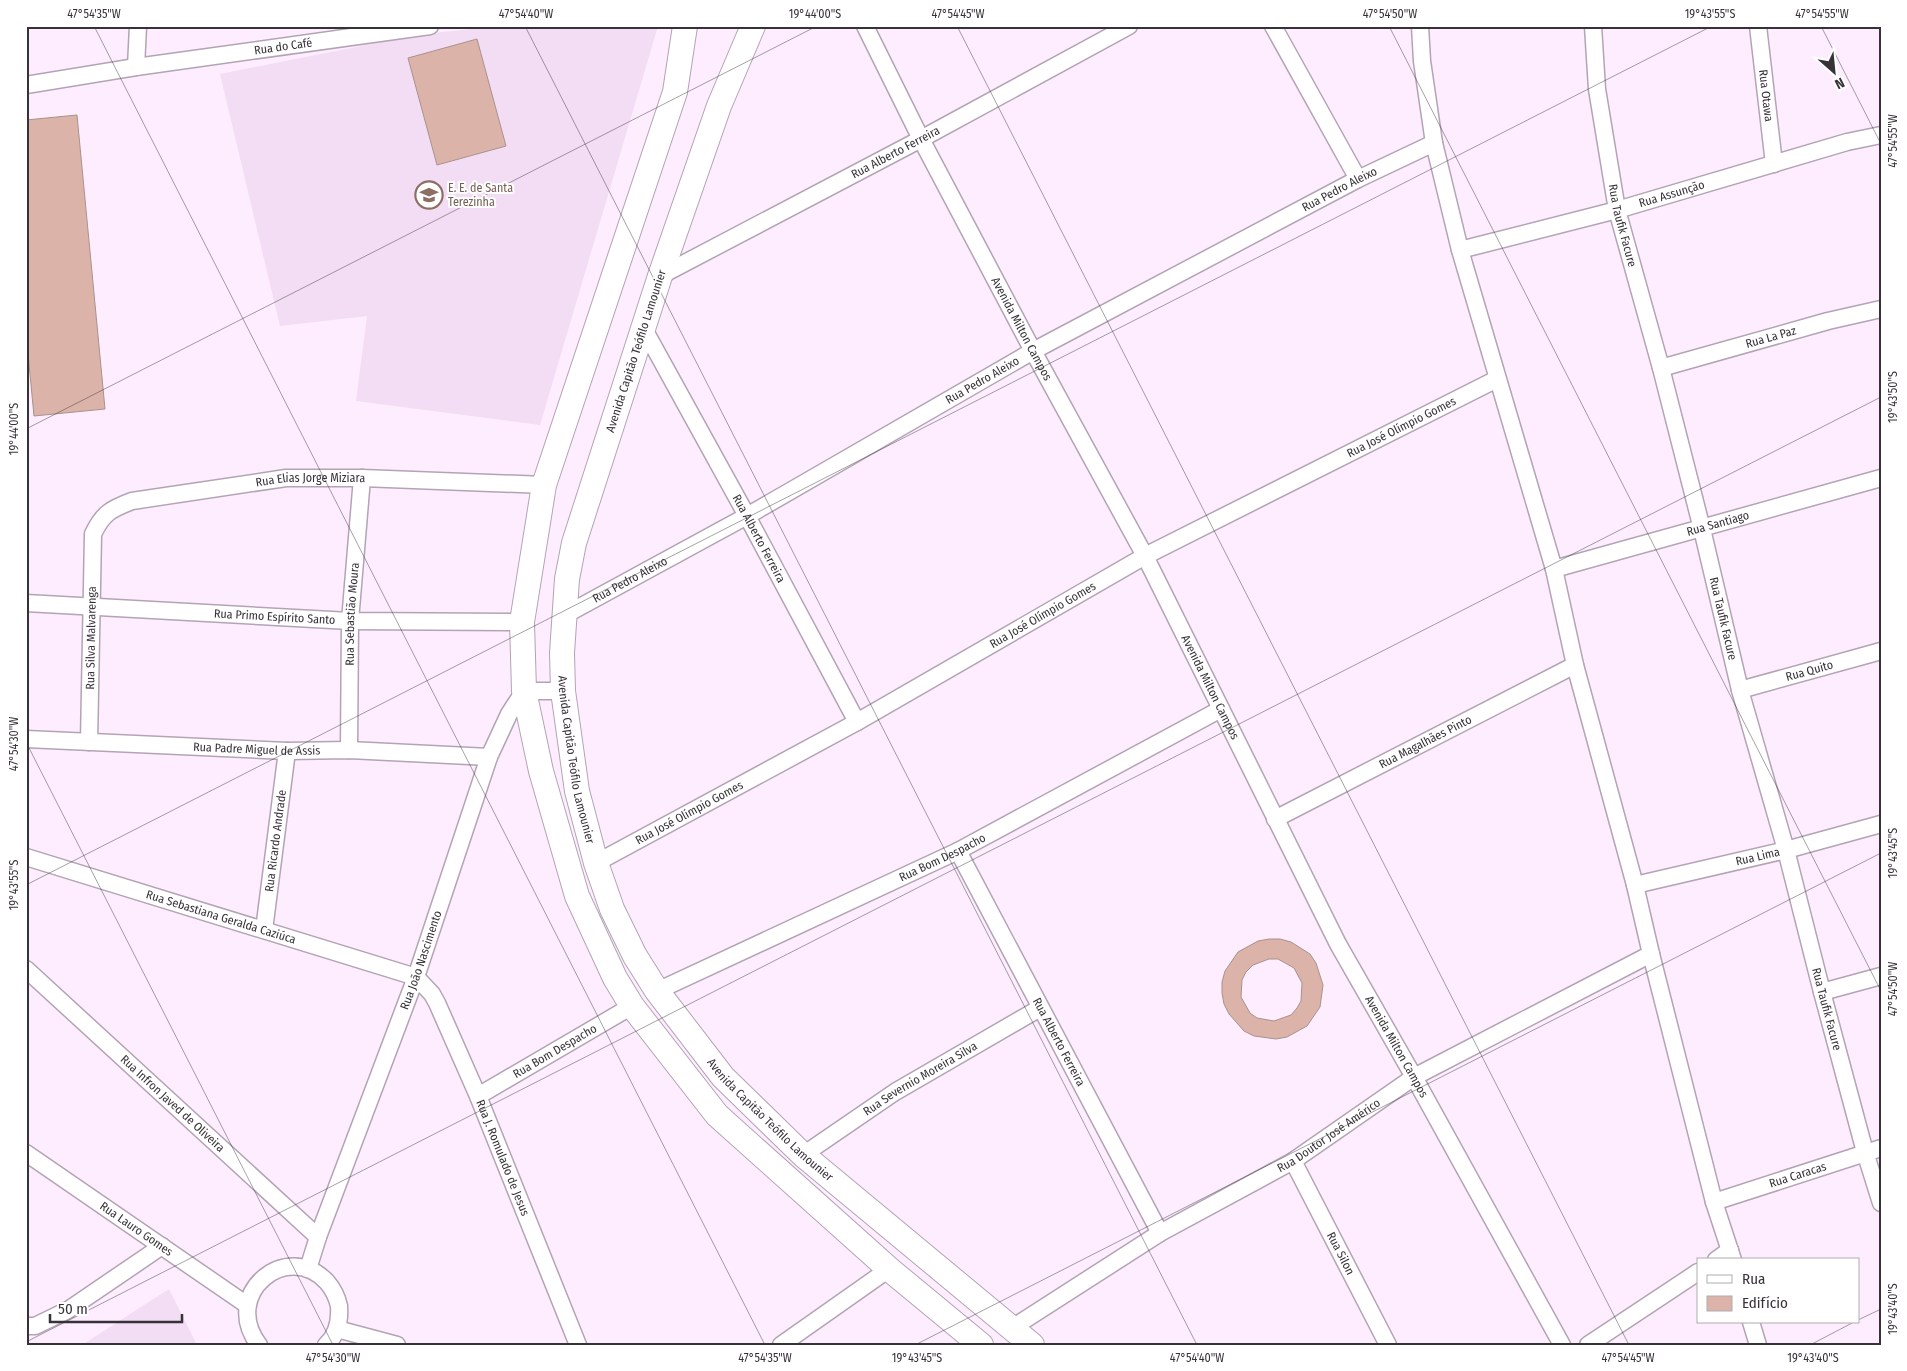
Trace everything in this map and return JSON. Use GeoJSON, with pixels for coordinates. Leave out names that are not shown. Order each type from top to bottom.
{"type":"FeatureCollection","features":[{"type":"Feature","properties":{"kind":"main road"},"geometry":{"type":"LineString","coordinates":[[685,26],[675,92],[544,485],[522,622],[524,691],[541,771],[577,896],[614,978],[632,1006],[717,1115],[889,1268],[981,1345]]}},
{"type":"Feature","properties":{"kind":"main road","name":"Avenida Capitão Teófilo Lamounier"},"geometry":{"type":"LineString","coordinates":[[753,26],[719,106],[660,276],[574,542],[567,579],[562,653],[563,691],[577,791],[596,863],[612,909],[635,956],[657,991],[723,1077],[803,1155],[1032,1345]]}},
{"type":"Feature","properties":{"kind":"street"},"geometry":{"type":"LineString","coordinates":[[136,67],[138,26]]}},
{"type":"Feature","properties":{"kind":"street","name":"Rua do Café"},"geometry":{"type":"LineString","coordinates":[[26,85],[136,67],[430,26]]}},
{"type":"Feature","properties":{"kind":"street","name":"Avenida Milton Campos"},"geometry":{"type":"LineString","coordinates":[[865,26],[1033,351],[1144,556],[1338,944],[1562,1345]]}},
{"type":"Feature","properties":{"kind":"street","name":"Rua Alberto Ferreira"},"geometry":{"type":"LineString","coordinates":[[660,276],[1129,26]]}},
{"type":"Feature","properties":{"kind":"street"},"geometry":{"type":"LineString","coordinates":[[1273,26],[1358,179]]}},
{"type":"Feature","properties":{"kind":"street"},"geometry":{"type":"LineString","coordinates":[[1420,26],[1422,61],[1434,143],[1460,250],[1554,569],[1575,664],[1635,885],[1714,1202],[1732,1255]]}},
{"type":"Feature","properties":{"kind":"street","name":"Rua Taufik Facure"},"geometry":{"type":"LineString","coordinates":[[1593,26],[1597,89],[1617,210],[1662,368],[1740,690],[1786,850],[1822,992],[1873,1150],[1881,1203]]}},
{"type":"Feature","properties":{"kind":"street","name":"Rua Otawa"},"geometry":{"type":"LineString","coordinates":[[1758,26],[1774,164]]}},
{"type":"Feature","properties":{"kind":"street","name":"Rua Assunção"},"geometry":{"type":"LineString","coordinates":[[1460,250],[1617,210],[1847,142],[1881,135]]}},
{"type":"Feature","properties":{"kind":"street","name":"Rua Pedro Aleixo"},"geometry":{"type":"LineString","coordinates":[[564,615],[747,516],[1033,351],[1358,179],[1434,143]]}},
{"type":"Feature","properties":{"kind":"street","name":"Rua La Paz"},"geometry":{"type":"LineString","coordinates":[[1662,368],[1828,321],[1881,309]]}},
{"type":"Feature","properties":{"kind":"street","name":"Rua Alberto Ferreira"},"geometry":{"type":"LineString","coordinates":[[644,329],[857,722]]}},
{"type":"Feature","properties":{"kind":"street","name":"Rua José Olímpio Gomes"},"geometry":{"type":"LineString","coordinates":[[596,863],[857,722],[1144,556],[1497,379]]}},
{"type":"Feature","properties":{"kind":"street","name":"Rua Elias Jorge Miziara"},"geometry":{"type":"LineString","coordinates":[[93,534],[100,520],[109,511],[132,501],[286,478],[362,478],[544,485]]}},
{"type":"Feature","properties":{"kind":"street","name":"Rua Sebastião Moura"},"geometry":{"type":"LineString","coordinates":[[349,750],[350,621],[362,478]]}},
{"type":"Feature","properties":{"kind":"street","name":"Rua Santiago"},"geometry":{"type":"LineString","coordinates":[[1554,569],[1881,478]]}},
{"type":"Feature","properties":{"kind":"street","name":"Rua Silva Malvarenga"},"geometry":{"type":"LineString","coordinates":[[88,742],[93,534]]}},
{"type":"Feature","properties":{"kind":"street","name":"Rua Primo Espírito Santo"},"geometry":{"type":"LineString","coordinates":[[26,602],[350,621],[522,622]]}},
{"type":"Feature","properties":{"kind":"street","name":"Rua Quito"},"geometry":{"type":"LineString","coordinates":[[1740,690],[1881,650]]}},
{"type":"Feature","properties":{"kind":"street","name":"Rua Magalhães Pinto"},"geometry":{"type":"LineString","coordinates":[[1275,819],[1575,664]]}},
{"type":"Feature","properties":{"kind":"street"},"geometry":{"type":"LineString","coordinates":[[524,691],[563,691]]}},
{"type":"Feature","properties":{"kind":"street","name":"Rua João Nascimento"},"geometry":{"type":"LineString","coordinates":[[308,1269],[318,1237],[416,977],[488,757],[509,714],[524,691]]}},
{"type":"Feature","properties":{"kind":"street","name":"Rua Bom Despacho"},"geometry":{"type":"LineString","coordinates":[[657,991],[958,851],[1221,709]]}},
{"type":"Feature","properties":{"kind":"street","name":"Rua Padre Miguel de Assis"},"geometry":{"type":"LineString","coordinates":[[26,739],[287,751],[349,750],[488,757]]}},
{"type":"Feature","properties":{"kind":"street","name":"Rua Ricardo Andrade"},"geometry":{"type":"LineString","coordinates":[[264,930],[287,751]]}},
{"type":"Feature","properties":{"kind":"street","name":"Rua Lima"},"geometry":{"type":"LineString","coordinates":[[1635,885],[1786,850],[1881,824]]}},
{"type":"Feature","properties":{"kind":"street","name":"Rua Alberto Ferreira"},"geometry":{"type":"LineString","coordinates":[[958,851],[1160,1232]]}},
{"type":"Feature","properties":{"kind":"street","name":"Rua Sebastiana Geralda Caziúca"},"geometry":{"type":"LineString","coordinates":[[26,857],[416,977]]}},
{"type":"Feature","properties":{"kind":"street","name":"Rua Doutor José Américo"},"geometry":{"type":"LineString","coordinates":[[1012,1328],[1160,1232],[1293,1161],[1414,1077],[1651,954]]}},
{"type":"Feature","properties":{"kind":"street","name":"Rua Infron Javed de Oliveira"},"geometry":{"type":"LineString","coordinates":[[26,969],[318,1237]]}},
{"type":"Feature","properties":{"kind":"street"},"geometry":{"type":"LineString","coordinates":[[1822,992],[1881,976]]}},
{"type":"Feature","properties":{"kind":"street","name":"Rua J. Romulado de Jesus"},"geometry":{"type":"LineString","coordinates":[[416,977],[432,994],[478,1096],[578,1345]]}},
{"type":"Feature","properties":{"kind":"street","name":"Rua Bom Despacho"},"geometry":{"type":"LineString","coordinates":[[478,1096],[632,1006]]}},
{"type":"Feature","properties":{"kind":"street","name":"Rua Severnio Moreira Silva"},"geometry":{"type":"LineString","coordinates":[[803,1155],[895,1092],[1040,1008]]}},
{"type":"Feature","properties":{"kind":"street","name":"Rua Caracas"},"geometry":{"type":"LineString","coordinates":[[1714,1202],[1873,1150]]}},
{"type":"Feature","properties":{"kind":"street","name":"Rua Lauro Gomes"},"geometry":{"type":"LineString","coordinates":[[26,1153],[247,1305]]}},
{"type":"Feature","properties":{"kind":"street","name":"Rua Silon"},"geometry":{"type":"LineString","coordinates":[[1293,1161],[1388,1345]]}},
{"type":"Feature","properties":{"kind":"street"},"geometry":{"type":"LineString","coordinates":[[26,1326],[35,1326],[68,1310],[162,1246]]}},
{"type":"Feature","properties":{"kind":"street"},"geometry":{"type":"LineString","coordinates":[[259,1345],[252,1335],[247,1321],[247,1305],[252,1290],[263,1278],[277,1270],[293,1267],[308,1269],[321,1276],[332,1287],[338,1300],[340,1314],[337,1328],[326,1345]]}},
{"type":"Feature","properties":{"kind":"street"},"geometry":{"type":"LineString","coordinates":[[781,1345],[889,1268]]}},
{"type":"Feature","properties":{"kind":"street"},"geometry":{"type":"LineString","coordinates":[[1588,1345],[1697,1273]]}},
{"type":"Feature","properties":{"kind":"street"},"geometry":{"type":"LineString","coordinates":[[1752,1324],[1758,1345]]}},
{"type":"Feature","properties":{"kind":"street"},"geometry":{"type":"LineString","coordinates":[[337,1328],[397,1345]]}},
{"type":"Feature","properties":{"kind":"shaded area","name":"E. E. de Santa Terezinha"},"geometry":{"type":"Polygon","coordinates":[[[504,26],[658,26],[540,425],[356,401],[367,316],[280,326],[220,74],[422,34],[504,26]]]}},
{"type":"Feature","properties":{"kind":"shaded area"},"geometry":{"type":"Polygon","coordinates":[[[169,1289],[197,1345],[82,1345],[169,1289]]]}},
{"type":"Feature","properties":{"kind":"building"},"geometry":{"type":"Polygon","coordinates":[[[477,39],[506,146],[437,165],[408,58],[477,39]]]}},
{"type":"Feature","properties":{"kind":"building"},"geometry":{"type":"Polygon","coordinates":[[[77,115],[105,409],[34,416],[26,333],[26,120],[77,115]]]}},
{"type":"Feature","properties":{"kind":"building"},"geometry":{"type":"Polygon","coordinates":[[[1280,939],[1291,942],[1310,954],[1316,963],[1323,985],[1320,1007],[1307,1026],[1287,1037],[1276,1039],[1254,1036],[1244,1031],[1229,1014],[1224,1004],[1222,982],[1225,971],[1238,952],[1258,941],[1280,939]],[[1269,959],[1253,965],[1246,972],[1242,980],[1241,997],[1250,1013],[1257,1018],[1274,1021],[1291,1015],[1301,1001],[1302,983],[1294,968],[1278,959],[1269,959]]]}},
{"type":"Feature","properties":{"kind":"place","name":"E. E. de Santa Terezinha"},"geometry":{"type":"Point","coordinates":[429,195]}}]}
